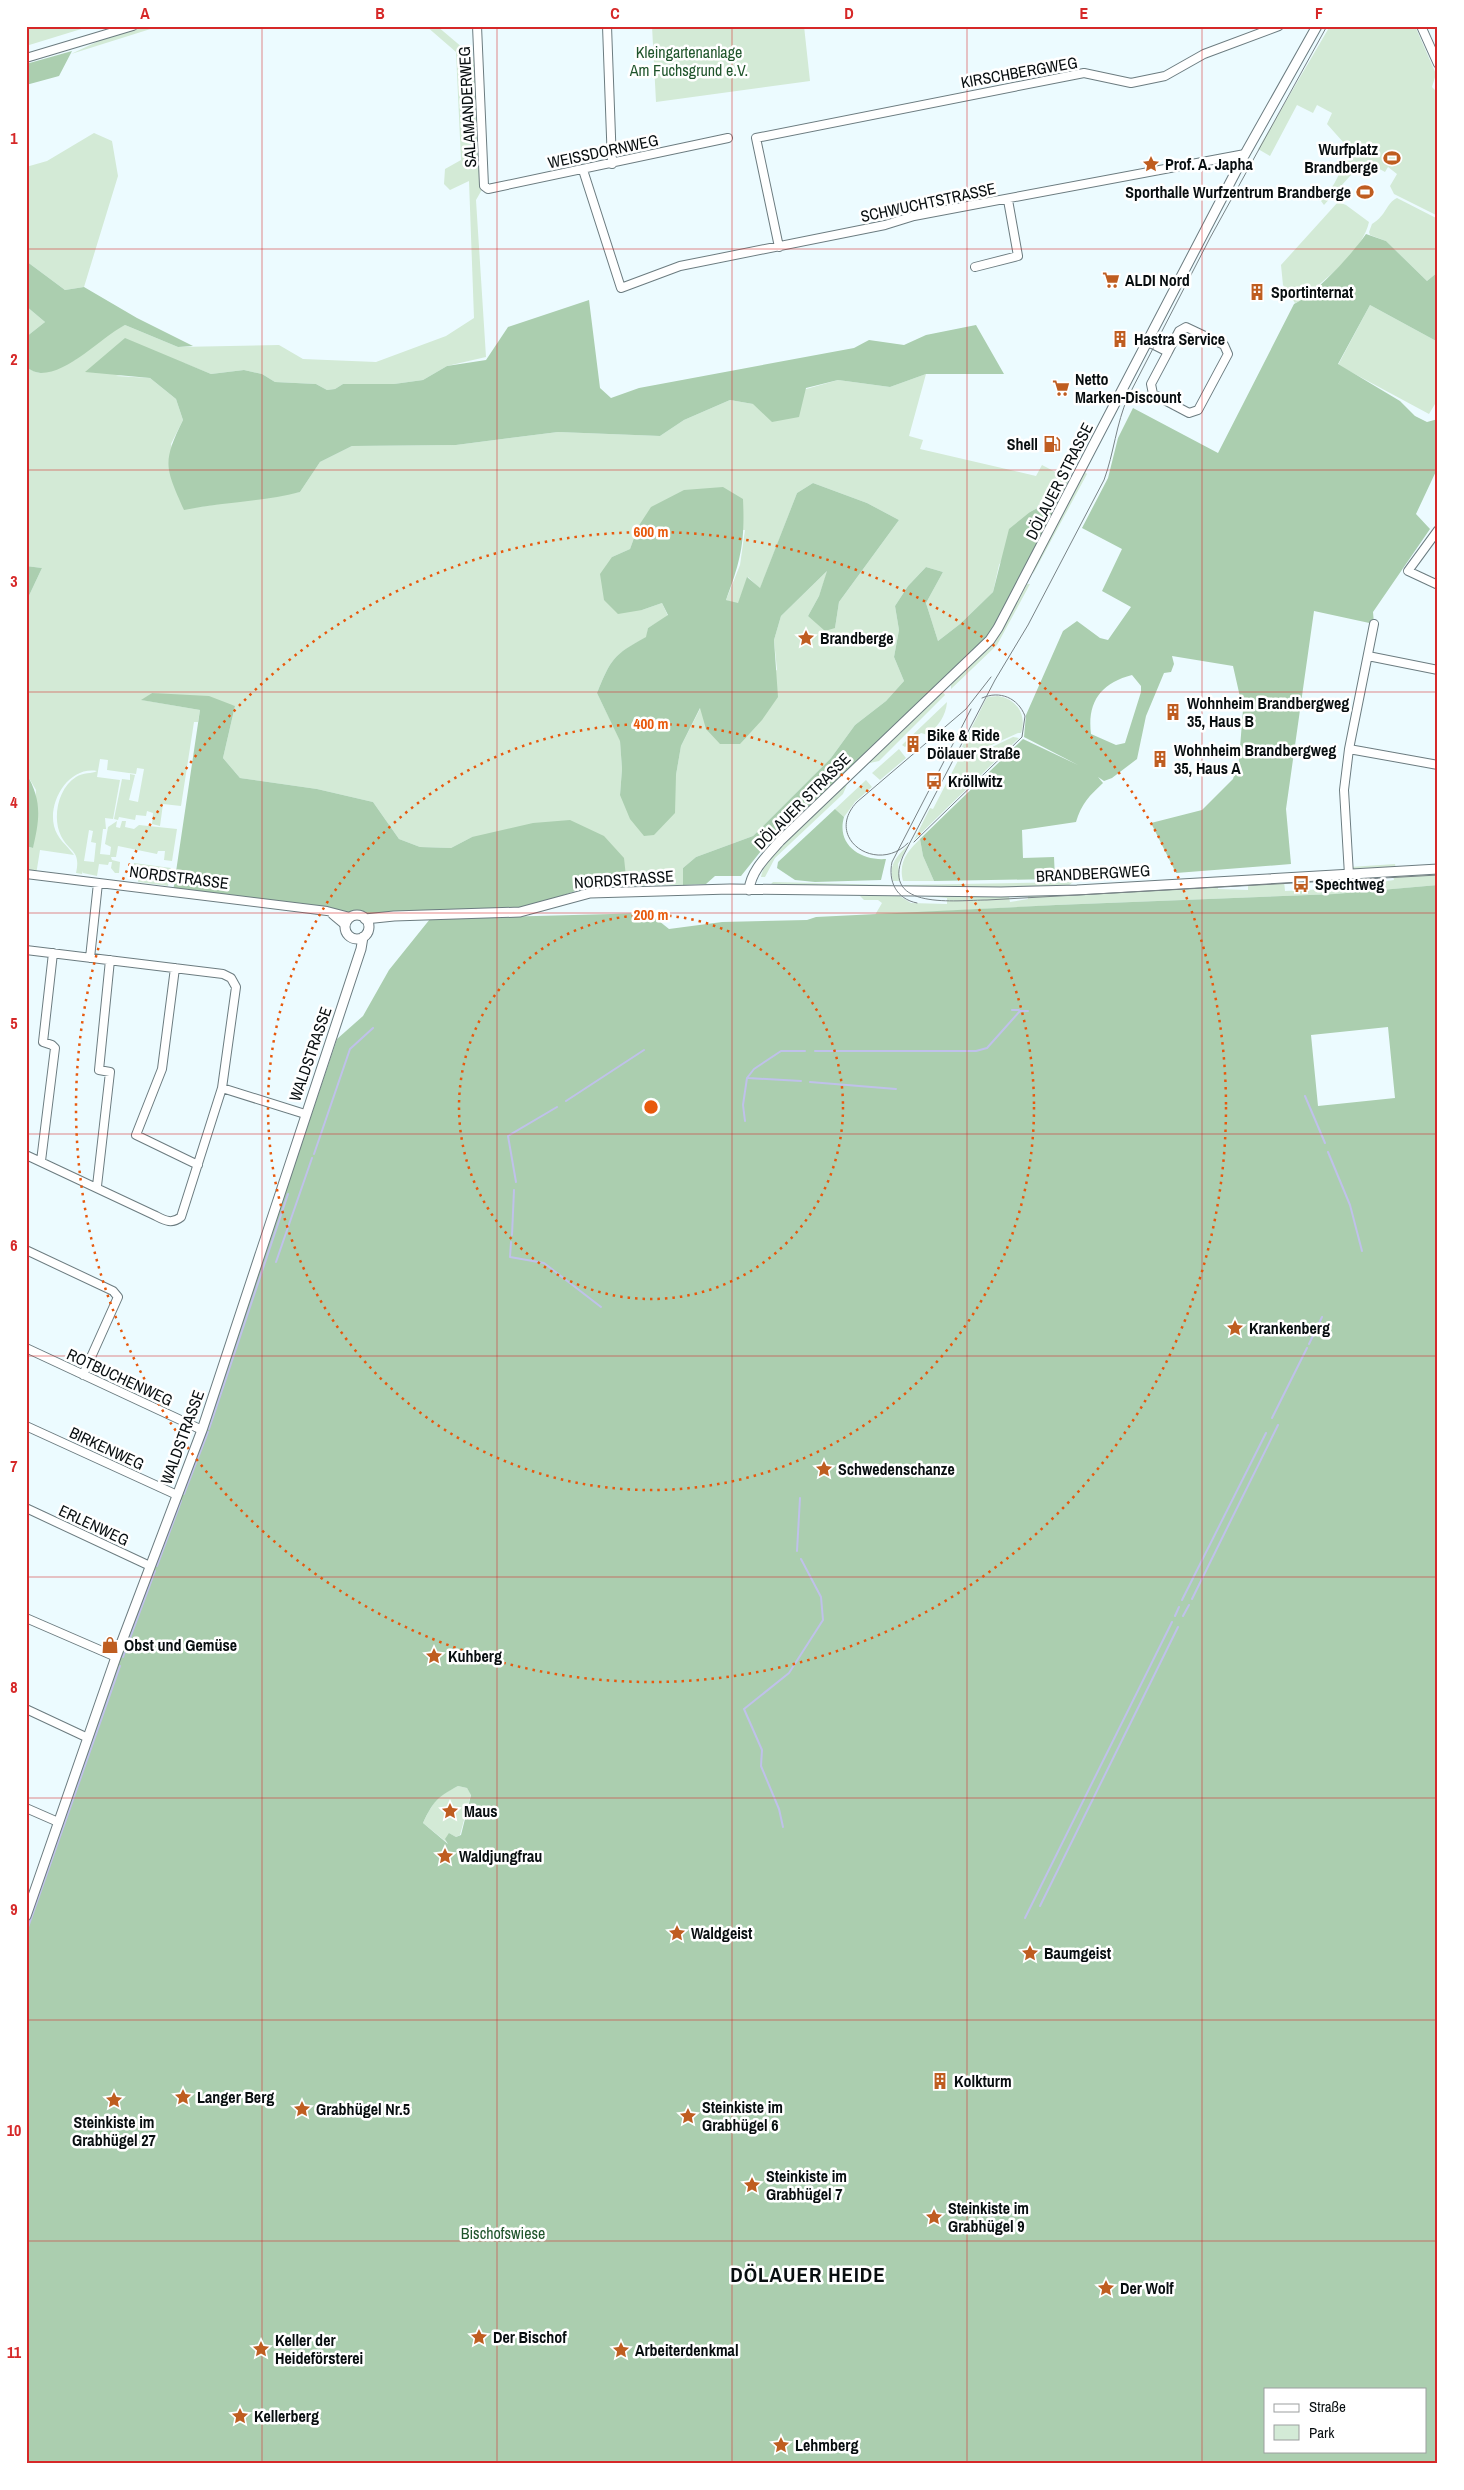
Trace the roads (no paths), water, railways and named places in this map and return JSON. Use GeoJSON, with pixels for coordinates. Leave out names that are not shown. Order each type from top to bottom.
{"type":"FeatureCollection","features":[{"type":"Feature","properties":{"kind":"main road","name":"DÖLAUER STRASSE"},"geometry":{"type":"LineString","coordinates":[[750,890],[751,879],[780,841],[990,640],[1026,576],[1245,154],[1317,26]]}},
{"type":"Feature","properties":{"kind":"main road","name":"BRANDBERGWEG"},"geometry":{"type":"LineString","coordinates":[[750,890],[1001,892],[1438,869]]}},
{"type":"Feature","properties":{"kind":"main road","name":"NORDSTRASSE"},"geometry":{"type":"LineString","coordinates":[[347,921],[358,915],[367,923],[382,918],[523,911],[590,893],[750,890]]}},
{"type":"Feature","properties":{"kind":"main road"},"geometry":{"type":"LineString","coordinates":[[347,921],[348,935],[359,938],[367,923]]}},
{"type":"Feature","properties":{"kind":"main road","name":"WALDSTRASSE"},"geometry":{"type":"LineString","coordinates":[[26,1916],[116,1657],[202,1430],[355,965],[359,938]]}},
{"type":"Feature","properties":{"kind":"street"},"geometry":{"type":"LineString","coordinates":[[26,58],[133,26]]}},
{"type":"Feature","properties":{"kind":"street","name":"SALAMANDERWEG"},"geometry":{"type":"LineString","coordinates":[[477,26],[484,186]]}},
{"type":"Feature","properties":{"kind":"street"},"geometry":{"type":"LineString","coordinates":[[607,26],[612,164]]}},
{"type":"Feature","properties":{"kind":"street","name":"KIRSCHBERGWEG"},"geometry":{"type":"LineString","coordinates":[[779,247],[756,138],[1084,73],[1131,82],[1165,76],[1204,54],[1279,26]]}},
{"type":"Feature","properties":{"kind":"street"},"geometry":{"type":"LineString","coordinates":[[1421,26],[1438,64]]}},
{"type":"Feature","properties":{"kind":"street","name":"WEISSDORNWEG"},"geometry":{"type":"LineString","coordinates":[[484,186],[488,189],[728,138]]}},
{"type":"Feature","properties":{"kind":"street","name":"SCHWUCHTSTRASSE"},"geometry":{"type":"LineString","coordinates":[[583,170],[621,288],[680,266],[885,225],[914,216],[1008,200],[1245,154]]}},
{"type":"Feature","properties":{"kind":"street"},"geometry":{"type":"LineString","coordinates":[[975,268],[1018,256],[1008,200]]}},
{"type":"Feature","properties":{"kind":"street"},"geometry":{"type":"LineString","coordinates":[[1186,328],[1228,349],[1228,354],[1211,386],[1198,410],[1194,413],[1189,413],[1153,394],[1151,384],[1168,352],[1179,330],[1186,328]]}},
{"type":"Feature","properties":{"kind":"street"},"geometry":{"type":"LineString","coordinates":[[1148,342],[1168,352]]}},
{"type":"Feature","properties":{"kind":"street"},"geometry":{"type":"LineString","coordinates":[[1438,530],[1408,571],[1438,584]]}},
{"type":"Feature","properties":{"kind":"street"},"geometry":{"type":"LineString","coordinates":[[1349,875],[1344,790],[1348,749],[1374,624]]}},
{"type":"Feature","properties":{"kind":"street"},"geometry":{"type":"LineString","coordinates":[[1368,656],[1438,670]]}},
{"type":"Feature","properties":{"kind":"street"},"geometry":{"type":"LineString","coordinates":[[1348,749],[1438,765]]}},
{"type":"Feature","properties":{"kind":"street","name":"NORDSTRASSE"},"geometry":{"type":"LineString","coordinates":[[26,874],[327,911],[347,921]]}},
{"type":"Feature","properties":{"kind":"street"},"geometry":{"type":"LineString","coordinates":[[90,958],[98,883]]}},
{"type":"Feature","properties":{"kind":"street"},"geometry":{"type":"LineString","coordinates":[[26,950],[223,974],[231,978],[236,987],[222,1088],[181,1217],[176,1221],[170,1222],[97,1186],[26,1155]]}},
{"type":"Feature","properties":{"kind":"street"},"geometry":{"type":"LineString","coordinates":[[41,1161],[55,1048],[43,1042],[53,953]]}},
{"type":"Feature","properties":{"kind":"street"},"geometry":{"type":"LineString","coordinates":[[97,1186],[110,1072],[99,1070],[110,960]]}},
{"type":"Feature","properties":{"kind":"street"},"geometry":{"type":"LineString","coordinates":[[175,968],[162,1069],[136,1135],[198,1165]]}},
{"type":"Feature","properties":{"kind":"street"},"geometry":{"type":"LineString","coordinates":[[222,1088],[305,1114]]}},
{"type":"Feature","properties":{"kind":"street"},"geometry":{"type":"LineString","coordinates":[[26,1250],[113,1291],[118,1297],[83,1375]]}},
{"type":"Feature","properties":{"kind":"street","name":"ROTBUCHENWEG"},"geometry":{"type":"LineString","coordinates":[[26,1348],[202,1430]]}},
{"type":"Feature","properties":{"kind":"street","name":"BIRKENWEG"},"geometry":{"type":"LineString","coordinates":[[26,1426],[177,1495]]}},
{"type":"Feature","properties":{"kind":"street","name":"ERLENWEG"},"geometry":{"type":"LineString","coordinates":[[26,1508],[150,1566]]}},
{"type":"Feature","properties":{"kind":"street"},"geometry":{"type":"LineString","coordinates":[[26,1618],[116,1657]]}},
{"type":"Feature","properties":{"kind":"street"},"geometry":{"type":"LineString","coordinates":[[26,1710],[88,1738]]}},
{"type":"Feature","properties":{"kind":"street"},"geometry":{"type":"LineString","coordinates":[[26,1808],[58,1822]]}},
{"type":"Feature","properties":{"kind":"waterway"},"geometry":{"type":"LineString","coordinates":[[1012,1010],[1019,1010]]}},
{"type":"Feature","properties":{"kind":"waterway"},"geometry":{"type":"LineString","coordinates":[[815,1051],[976,1051],[987,1048],[1020,1011],[1028,1011]]}},
{"type":"Feature","properties":{"kind":"waterway"},"geometry":{"type":"LineString","coordinates":[[314,1154],[350,1049],[373,1028]]}},
{"type":"Feature","properties":{"kind":"waterway"},"geometry":{"type":"LineString","coordinates":[[566,1101],[644,1050]]}},
{"type":"Feature","properties":{"kind":"waterway"},"geometry":{"type":"LineString","coordinates":[[745,1121],[743,1105],[747,1078],[754,1069],[781,1051],[805,1051]]}},
{"type":"Feature","properties":{"kind":"waterway"},"geometry":{"type":"LineString","coordinates":[[748,1078],[801,1081]]}},
{"type":"Feature","properties":{"kind":"waterway"},"geometry":{"type":"LineString","coordinates":[[810,1082],[896,1089]]}},
{"type":"Feature","properties":{"kind":"waterway"},"geometry":{"type":"LineString","coordinates":[[1305,1096],[1325,1143]]}},
{"type":"Feature","properties":{"kind":"waterway"},"geometry":{"type":"LineString","coordinates":[[516,1182],[508,1136],[557,1107]]}},
{"type":"Feature","properties":{"kind":"waterway"},"geometry":{"type":"LineString","coordinates":[[1328,1152],[1350,1205],[1362,1251]]}},
{"type":"Feature","properties":{"kind":"waterway"},"geometry":{"type":"LineString","coordinates":[[276,1262],[312,1158]]}},
{"type":"Feature","properties":{"kind":"waterway"},"geometry":{"type":"LineString","coordinates":[[512,1235],[514,1190]]}},
{"type":"Feature","properties":{"kind":"waterway"},"geometry":{"type":"LineString","coordinates":[[209,1429],[288,1194]]}},
{"type":"Feature","properties":{"kind":"waterway"},"geometry":{"type":"LineString","coordinates":[[511,1242],[510,1257],[544,1263],[601,1307]]}},
{"type":"Feature","properties":{"kind":"waterway"},"geometry":{"type":"LineString","coordinates":[[1309,1344],[1322,1317]]}},
{"type":"Feature","properties":{"kind":"waterway"},"geometry":{"type":"LineString","coordinates":[[1272,1418],[1307,1348]]}},
{"type":"Feature","properties":{"kind":"waterway"},"geometry":{"type":"LineString","coordinates":[[1192,1599],[1278,1425]]}},
{"type":"Feature","properties":{"kind":"waterway"},"geometry":{"type":"LineString","coordinates":[[184,1494],[208,1432]]}},
{"type":"Feature","properties":{"kind":"waterway"},"geometry":{"type":"LineString","coordinates":[[1182,1600],[1266,1433]]}},
{"type":"Feature","properties":{"kind":"waterway"},"geometry":{"type":"LineString","coordinates":[[797,1551],[800,1498]]}},
{"type":"Feature","properties":{"kind":"waterway"},"geometry":{"type":"LineString","coordinates":[[157,1566],[181,1501]]}},
{"type":"Feature","properties":{"kind":"waterway"},"geometry":{"type":"LineString","coordinates":[[783,1827],[779,1809],[761,1766],[762,1750],[744,1709],[789,1673],[823,1620],[821,1597],[801,1559]]}},
{"type":"Feature","properties":{"kind":"waterway"},"geometry":{"type":"LineString","coordinates":[[123,1657],[155,1571]]}},
{"type":"Feature","properties":{"kind":"waterway"},"geometry":{"type":"LineString","coordinates":[[1183,1616],[1189,1605]]}},
{"type":"Feature","properties":{"kind":"waterway"},"geometry":{"type":"LineString","coordinates":[[1175,1616],[1179,1607]]}},
{"type":"Feature","properties":{"kind":"waterway"},"geometry":{"type":"LineString","coordinates":[[1025,1918],[1172,1622]]}},
{"type":"Feature","properties":{"kind":"waterway"},"geometry":{"type":"LineString","coordinates":[[1040,1906],[1178,1627]]}},
{"type":"Feature","properties":{"kind":"waterway"},"geometry":{"type":"LineString","coordinates":[[26,1933],[120,1666]]}},
{"type":"Feature","properties":{"kind":"tram line"},"geometry":{"type":"LineString","coordinates":[[1327,26],[1210,238],[1128,397],[1104,480],[1028,625],[995,680],[903,856],[899,874],[902,886],[912,894],[925,899],[941,901],[1438,875]]}},
{"type":"Feature","properties":{"kind":"tram line"},"geometry":{"type":"LineString","coordinates":[[908,843],[896,852],[882,855],[869,854],[858,848],[850,839],[846,828],[848,815],[857,802],[966,709],[991,677]]}},
{"type":"Feature","properties":{"kind":"tram line"},"geometry":{"type":"LineString","coordinates":[[914,842],[1022,737],[1025,716],[1018,704],[1002,695],[982,698]]}},
{"type":"Feature","properties":{"kind":"tram line"},"geometry":{"type":"LineString","coordinates":[[917,903],[904,898],[895,888],[891,876],[892,862],[971,709]]}},
{"type":"Feature","properties":{"kind":"place","name":"Wurfplatz Brandberge"},"geometry":{"type":"Point","coordinates":[1392,158]}},
{"type":"Feature","properties":{"kind":"place","name":"Prof. A. Japha"},"geometry":{"type":"Point","coordinates":[1151,164]}},
{"type":"Feature","properties":{"kind":"place","name":"Sporthalle Wurfzentrum Brandberge"},"geometry":{"type":"Point","coordinates":[1365,192]}},
{"type":"Feature","properties":{"kind":"place","name":"ALDI Nord"},"geometry":{"type":"Point","coordinates":[1111,280]}},
{"type":"Feature","properties":{"kind":"place","name":"Sportinternat"},"geometry":{"type":"Point","coordinates":[1257,292]}},
{"type":"Feature","properties":{"kind":"place","name":"Hastra Service"},"geometry":{"type":"Point","coordinates":[1120,339]}},
{"type":"Feature","properties":{"kind":"place","name":"Netto Marken-Discount"},"geometry":{"type":"Point","coordinates":[1061,388]}},
{"type":"Feature","properties":{"kind":"place","name":"Shell"},"geometry":{"type":"Point","coordinates":[1052,444]}},
{"type":"Feature","properties":{"kind":"place","name":"Brandberge"},"geometry":{"type":"Point","coordinates":[806,638]}},
{"type":"Feature","properties":{"kind":"place","name":"Wohnheim Brandbergweg 35, Haus B"},"geometry":{"type":"Point","coordinates":[1173,712]}},
{"type":"Feature","properties":{"kind":"place","name":"Bike & Ride Dölauer Straße"},"geometry":{"type":"Point","coordinates":[913,744]}},
{"type":"Feature","properties":{"kind":"place","name":"Wohnheim Brandbergweg 35, Haus A"},"geometry":{"type":"Point","coordinates":[1160,759]}},
{"type":"Feature","properties":{"kind":"place","name":"Kröllwitz"},"geometry":{"type":"Point","coordinates":[934,781]}},
{"type":"Feature","properties":{"kind":"place","name":"Spechtweg"},"geometry":{"type":"Point","coordinates":[1301,884]}},
{"type":"Feature","properties":{"kind":"place","name":"Krankenberg"},"geometry":{"type":"Point","coordinates":[1235,1328]}},
{"type":"Feature","properties":{"kind":"place","name":"Schwedenschanze"},"geometry":{"type":"Point","coordinates":[824,1469]}},
{"type":"Feature","properties":{"kind":"place","name":"Obst und Gemüse"},"geometry":{"type":"Point","coordinates":[110,1645]}},
{"type":"Feature","properties":{"kind":"place","name":"Kuhberg"},"geometry":{"type":"Point","coordinates":[434,1656]}},
{"type":"Feature","properties":{"kind":"place","name":"Maus"},"geometry":{"type":"Point","coordinates":[450,1811]}},
{"type":"Feature","properties":{"kind":"place","name":"Waldjungfrau"},"geometry":{"type":"Point","coordinates":[445,1856]}},
{"type":"Feature","properties":{"kind":"place","name":"Waldgeist"},"geometry":{"type":"Point","coordinates":[677,1933]}},
{"type":"Feature","properties":{"kind":"place","name":"Baumgeist"},"geometry":{"type":"Point","coordinates":[1030,1953]}},
{"type":"Feature","properties":{"kind":"place","name":"Kolkturm"},"geometry":{"type":"Point","coordinates":[940,2081]}},
{"type":"Feature","properties":{"kind":"place","name":"Langer Berg"},"geometry":{"type":"Point","coordinates":[183,2097]}},
{"type":"Feature","properties":{"kind":"place","name":"Steinkiste im Grabhügel 27"},"geometry":{"type":"Point","coordinates":[114,2100]}},
{"type":"Feature","properties":{"kind":"place","name":"Grabhügel Nr.5"},"geometry":{"type":"Point","coordinates":[302,2109]}},
{"type":"Feature","properties":{"kind":"place","name":"Steinkiste im Grabhügel 6"},"geometry":{"type":"Point","coordinates":[688,2116]}},
{"type":"Feature","properties":{"kind":"place","name":"Steinkiste im Grabhügel 7"},"geometry":{"type":"Point","coordinates":[752,2185]}},
{"type":"Feature","properties":{"kind":"place","name":"Steinkiste im Grabhügel 9"},"geometry":{"type":"Point","coordinates":[934,2217]}},
{"type":"Feature","properties":{"kind":"place","name":"Der Wolf"},"geometry":{"type":"Point","coordinates":[1106,2288]}},
{"type":"Feature","properties":{"kind":"place","name":"Der Bischof"},"geometry":{"type":"Point","coordinates":[479,2337]}},
{"type":"Feature","properties":{"kind":"place","name":"Keller der Heideförsterei"},"geometry":{"type":"Point","coordinates":[261,2349]}},
{"type":"Feature","properties":{"kind":"place","name":"Arbeiterdenkmal"},"geometry":{"type":"Point","coordinates":[621,2350]}},
{"type":"Feature","properties":{"kind":"place","name":"Kellerberg"},"geometry":{"type":"Point","coordinates":[240,2416]}},
{"type":"Feature","properties":{"kind":"place","name":"Lehmberg"},"geometry":{"type":"Point","coordinates":[781,2445]}},
{"type":"Feature","properties":{"kind":"district","name":"DÖLAUER HEIDE"},"geometry":{"type":"Point","coordinates":[808,2275]}},
{"type":"Feature","properties":{"kind":"park label","name":"Kleingartenanlage Am Fuchsgrund e.V."},"geometry":{"type":"Point","coordinates":[689,61]}},
{"type":"Feature","properties":{"kind":"park label","name":"Bischofswiese"},"geometry":{"type":"Point","coordinates":[503,2233]}}]}
